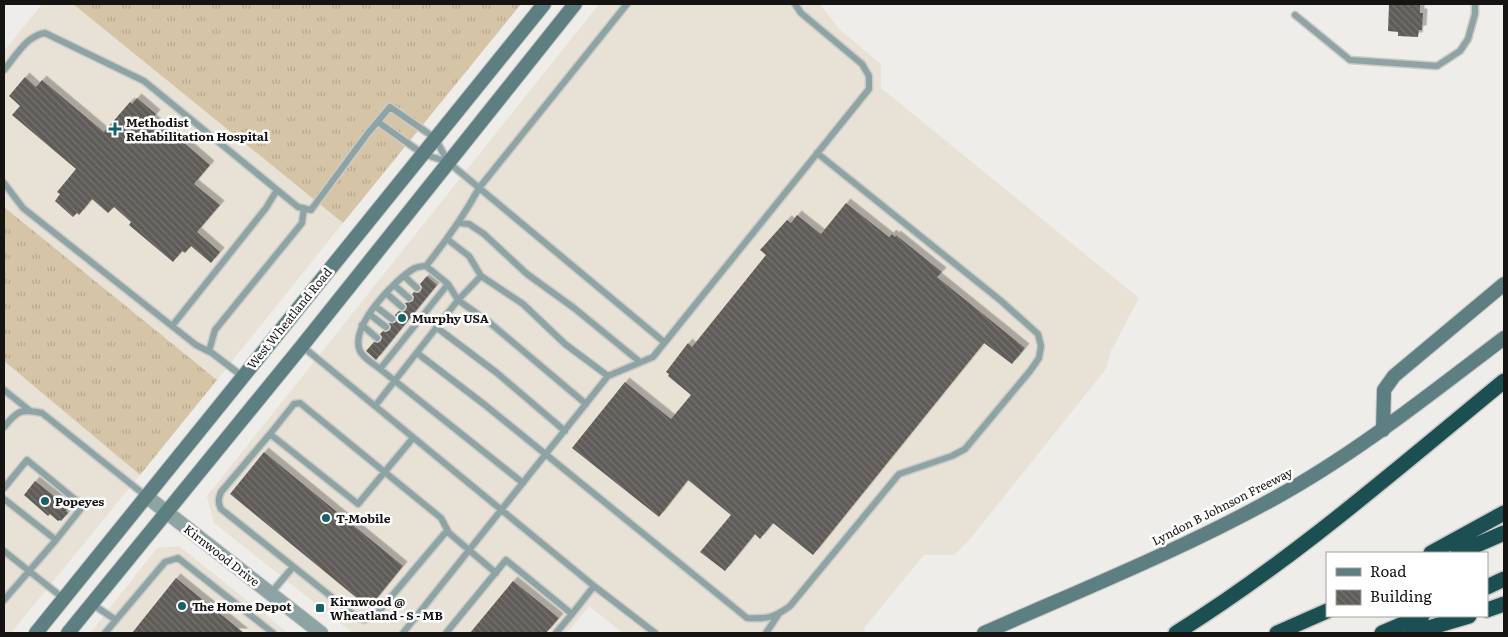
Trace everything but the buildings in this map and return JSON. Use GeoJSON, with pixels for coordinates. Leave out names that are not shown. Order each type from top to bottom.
{"type":"FeatureCollection","features":[{"type":"Feature","properties":{"kind":"highway"},"geometry":{"type":"LineString","coordinates":[[1176,633],[1262,576],[1504,382]]}},
{"type":"Feature","properties":{"kind":"highway"},"geometry":{"type":"LineString","coordinates":[[1433,552],[1504,514]]}},
{"type":"Feature","properties":{"kind":"highway"},"geometry":{"type":"LineString","coordinates":[[1460,552],[1504,532]]}},
{"type":"Feature","properties":{"kind":"highway"},"geometry":{"type":"LineString","coordinates":[[1488,587],[1504,579]]}},
{"type":"Feature","properties":{"kind":"highway"},"geometry":{"type":"LineString","coordinates":[[1488,610],[1504,604]]}},
{"type":"Feature","properties":{"kind":"highway"},"geometry":{"type":"LineString","coordinates":[[1277,633],[1326,611]]}},
{"type":"Feature","properties":{"kind":"highway"},"geometry":{"type":"LineString","coordinates":[[1382,633],[1420,617]]}},
{"type":"Feature","properties":{"kind":"highway"},"geometry":{"type":"LineString","coordinates":[[1412,633],[1466,617]]}},
{"type":"Feature","properties":{"kind":"main road","name":"West Wheatland Road"},"geometry":{"type":"LineString","coordinates":[[36,633],[544,4]]}},
{"type":"Feature","properties":{"kind":"main road"},"geometry":{"type":"LineString","coordinates":[[68,633],[302,346],[575,4]]}},
{"type":"Feature","properties":{"kind":"main road"},"geometry":{"type":"LineString","coordinates":[[1383,430],[1384,390],[1394,376],[1504,284]]}},
{"type":"Feature","properties":{"kind":"main road","name":"Lyndon B Johnson Freeway"},"geometry":{"type":"LineString","coordinates":[[984,633],[1201,536],[1276,498],[1383,430],[1504,338]]}},
{"type":"Feature","properties":{"kind":"street","name":"Kirnwood Drive"},"geometry":{"type":"LineString","coordinates":[[146,496],[321,633]]}},
{"type":"Feature","properties":{"kind":"lane"},"geometry":{"type":"LineString","coordinates":[[523,483],[362,355],[359,349],[358,338],[362,325],[369,314],[394,285],[416,268],[426,266],[448,239],[467,211],[479,188],[626,4]]}},
{"type":"Feature","properties":{"kind":"lane"},"geometry":{"type":"LineString","coordinates":[[403,633],[608,376],[653,356],[869,89],[869,76],[862,64],[801,13],[795,4]]}},
{"type":"Feature","properties":{"kind":"lane"},"geometry":{"type":"LineString","coordinates":[[1296,15],[1350,60],[1437,66],[1460,51],[1468,39],[1475,4]]}},
{"type":"Feature","properties":{"kind":"lane"},"geometry":{"type":"LineString","coordinates":[[4,70],[28,41],[36,34],[46,33],[144,81],[298,207],[311,210],[368,133],[390,107],[435,138],[448,162],[664,342]]}},
{"type":"Feature","properties":{"kind":"lane"},"geometry":{"type":"LineString","coordinates":[[378,122],[423,154],[448,162]]}},
{"type":"Feature","properties":{"kind":"lane"},"geometry":{"type":"LineString","coordinates":[[766,633],[778,615],[790,606],[899,474],[952,456],[965,449],[1034,365],[1039,358],[1042,346],[1038,334],[1000,300],[817,154]]}},
{"type":"Feature","properties":{"kind":"lane"},"geometry":{"type":"LineString","coordinates":[[4,183],[23,208],[196,345],[242,376]]}},
{"type":"Feature","properties":{"kind":"lane"},"geometry":{"type":"LineString","coordinates":[[172,326],[266,208],[277,190]]}},
{"type":"Feature","properties":{"kind":"lane"},"geometry":{"type":"LineString","coordinates":[[209,352],[215,330],[302,223],[304,208]]}},
{"type":"Feature","properties":{"kind":"lane"},"geometry":{"type":"LineString","coordinates":[[459,223],[469,224],[484,234],[527,274],[574,308],[640,362]]}},
{"type":"Feature","properties":{"kind":"lane"},"geometry":{"type":"LineString","coordinates":[[448,239],[469,256],[481,276],[522,304],[564,344],[608,376]]}},
{"type":"Feature","properties":{"kind":"lane"},"geometry":{"type":"LineString","coordinates":[[426,266],[448,284],[458,300],[490,323],[586,404]]}},
{"type":"Feature","properties":{"kind":"lane"},"geometry":{"type":"LineString","coordinates":[[404,276],[417,288]]}},
{"type":"Feature","properties":{"kind":"lane"},"geometry":{"type":"LineString","coordinates":[[375,406],[458,300],[481,276]]}},
{"type":"Feature","properties":{"kind":"lane"},"geometry":{"type":"LineString","coordinates":[[380,369],[425,312],[430,299],[448,284]]}},
{"type":"Feature","properties":{"kind":"lane"},"geometry":{"type":"LineString","coordinates":[[394,285],[409,298]]}},
{"type":"Feature","properties":{"kind":"lane"},"geometry":{"type":"LineString","coordinates":[[386,294],[402,307]]}},
{"type":"Feature","properties":{"kind":"lane"},"geometry":{"type":"LineString","coordinates":[[375,306],[392,320]]}},
{"type":"Feature","properties":{"kind":"lane"},"geometry":{"type":"LineString","coordinates":[[419,307],[425,312]]}},
{"type":"Feature","properties":{"kind":"lane"},"geometry":{"type":"LineString","coordinates":[[369,314],[386,327]]}},
{"type":"Feature","properties":{"kind":"lane"},"geometry":{"type":"LineString","coordinates":[[412,316],[418,320]]}},
{"type":"Feature","properties":{"kind":"lane"},"geometry":{"type":"LineString","coordinates":[[362,325],[377,338]]}},
{"type":"Feature","properties":{"kind":"lane"},"geometry":{"type":"LineString","coordinates":[[436,327],[497,373],[565,431]]}},
{"type":"Feature","properties":{"kind":"lane"},"geometry":{"type":"LineString","coordinates":[[402,328],[408,333]]}},
{"type":"Feature","properties":{"kind":"lane"},"geometry":{"type":"LineString","coordinates":[[396,335],[402,340]]}},
{"type":"Feature","properties":{"kind":"lane"},"geometry":{"type":"LineString","coordinates":[[302,346],[594,586],[656,633]]}},
{"type":"Feature","properties":{"kind":"lane"},"geometry":{"type":"LineString","coordinates":[[387,346],[394,351]]}},
{"type":"Feature","properties":{"kind":"lane"},"geometry":{"type":"LineString","coordinates":[[417,353],[747,618],[763,619],[778,615]]}},
{"type":"Feature","properties":{"kind":"lane"},"geometry":{"type":"LineString","coordinates":[[4,390],[29,410],[42,413],[146,496]]}},
{"type":"Feature","properties":{"kind":"lane"},"geometry":{"type":"LineString","coordinates":[[449,533],[445,534],[375,616],[369,620],[364,620],[358,618],[220,509],[218,498],[294,404],[300,403],[441,518],[449,533],[496,573]]}},
{"type":"Feature","properties":{"kind":"lane"},"geometry":{"type":"LineString","coordinates":[[4,427],[15,414],[29,410]]}},
{"type":"Feature","properties":{"kind":"lane"},"geometry":{"type":"LineString","coordinates":[[270,434],[358,504],[414,438]]}},
{"type":"Feature","properties":{"kind":"lane"},"geometry":{"type":"LineString","coordinates":[[4,488],[27,460],[83,506],[4,600]]}},
{"type":"Feature","properties":{"kind":"lane"},"geometry":{"type":"LineString","coordinates":[[4,499],[56,540]]}},
{"type":"Feature","properties":{"kind":"lane"},"geometry":{"type":"LineString","coordinates":[[4,551],[64,599]]}},
{"type":"Feature","properties":{"kind":"lane"},"geometry":{"type":"LineString","coordinates":[[105,633],[165,562],[178,558],[273,633]]}},
{"type":"Feature","properties":{"kind":"lane"},"geometry":{"type":"LineString","coordinates":[[446,633],[506,560],[572,614]]}},
{"type":"Feature","properties":{"kind":"lane"},"geometry":{"type":"LineString","coordinates":[[270,594],[293,567]]}},
{"type":"Feature","properties":{"kind":"lane"},"geometry":{"type":"LineString","coordinates":[[556,633],[594,586]]}},
{"type":"Feature","properties":{"kind":"lane"},"geometry":{"type":"LineString","coordinates":[[92,603],[116,620]]}},
{"type":"Feature","properties":{"kind":"shaded area","name":"Methodist Rehabilitation Hospital"},"geometry":{"type":"Polygon","coordinates":[[[42,4],[73,4],[343,223],[217,380],[4,207],[4,51],[42,4]]]}},
{"type":"Feature","properties":{"kind":"shaded area"},"geometry":{"type":"Polygon","coordinates":[[[599,4],[820,4],[839,29],[881,64],[881,88],[1139,298],[1111,351],[1106,369],[971,538],[954,555],[924,555],[864,628],[865,633],[623,633],[589,606],[567,633],[353,633],[214,523],[207,496],[599,4]]]}},
{"type":"Feature","properties":{"kind":"shaded area"},"geometry":{"type":"Polygon","coordinates":[[[4,361],[140,475],[11,633],[4,633],[4,361]]]}},
{"type":"Feature","properties":{"kind":"shaded area"},"geometry":{"type":"Polygon","coordinates":[[[179,546],[288,633],[90,633],[157,548],[179,546]]]}},
{"type":"Feature","properties":{"kind":"green space"},"geometry":{"type":"Polygon","coordinates":[[[73,4],[521,4],[343,223],[73,4]]]}},
{"type":"Feature","properties":{"kind":"green space"},"geometry":{"type":"Polygon","coordinates":[[[4,207],[217,380],[140,475],[4,361],[4,207]]]}},
{"type":"Feature","properties":{"kind":"place","name":"Methodist Rehabilitation Hospital"},"geometry":{"type":"Point","coordinates":[115,129]}},
{"type":"Feature","properties":{"kind":"place","name":"Murphy USA"},"geometry":{"type":"Point","coordinates":[402,318]}},
{"type":"Feature","properties":{"kind":"place","name":"Popeyes"},"geometry":{"type":"Point","coordinates":[45,501]}},
{"type":"Feature","properties":{"kind":"place","name":"T-Mobile"},"geometry":{"type":"Point","coordinates":[326,518]}},
{"type":"Feature","properties":{"kind":"place","name":"The Home Depot"},"geometry":{"type":"Point","coordinates":[182,606]}},
{"type":"Feature","properties":{"kind":"place","name":"Kirnwood @ Wheatland - S - MB"},"geometry":{"type":"Point","coordinates":[320,608]}}]}
